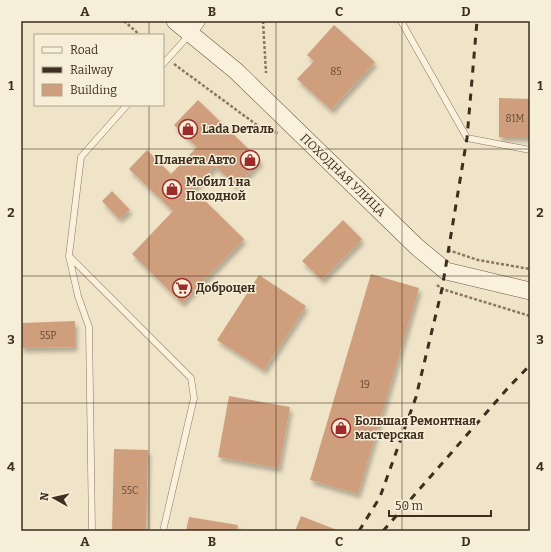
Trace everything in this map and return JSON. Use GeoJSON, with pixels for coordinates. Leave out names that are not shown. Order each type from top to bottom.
{"type":"FeatureCollection","features":[{"type":"Feature","properties":{"kind":"main road","name":"ПОХОДНАЯ УЛИЦА"},"geometry":{"type":"LineString","coordinates":[[175,21],[195,27],[236,71],[417,247],[446,271],[530,291]]}},
{"type":"Feature","properties":{"kind":"lane"},"geometry":{"type":"LineString","coordinates":[[401,21],[467,138],[530,150]]}},
{"type":"Feature","properties":{"kind":"lane"},"geometry":{"type":"LineString","coordinates":[[164,63],[195,27]]}},
{"type":"Feature","properties":{"kind":"lane"},"geometry":{"type":"LineString","coordinates":[[92,531],[89,327],[78,296],[69,256],[81,157],[126,106]]}},
{"type":"Feature","properties":{"kind":"lane"},"geometry":{"type":"LineString","coordinates":[[69,256],[191,378],[194,398],[163,531]]}},
{"type":"Feature","properties":{"kind":"path"},"geometry":{"type":"LineString","coordinates":[[124,21],[139,34]]}},
{"type":"Feature","properties":{"kind":"path"},"geometry":{"type":"LineString","coordinates":[[263,21],[266,74]]}},
{"type":"Feature","properties":{"kind":"path"},"geometry":{"type":"LineString","coordinates":[[448,250],[478,260],[530,269]]}},
{"type":"Feature","properties":{"kind":"building"},"geometry":{"type":"Polygon","coordinates":[[[334,25],[375,62],[331,110],[297,79],[314,61],[307,55],[334,25]]]}},
{"type":"Feature","properties":{"kind":"building"},"geometry":{"type":"Polygon","coordinates":[[[499,98],[530,99],[530,137],[499,137],[499,98]]]}},
{"type":"Feature","properties":{"kind":"building"},"geometry":{"type":"Polygon","coordinates":[[[198,100],[261,161],[236,186],[215,166],[193,189],[244,239],[182,303],[132,254],[173,211],[129,169],[147,150],[171,174],[197,147],[174,125],[198,100]]]}},
{"type":"Feature","properties":{"kind":"building"},"geometry":{"type":"Polygon","coordinates":[[[112,191],[130,210],[119,219],[102,201],[112,191]]]}},
{"type":"Feature","properties":{"kind":"building"},"geometry":{"type":"Polygon","coordinates":[[[343,220],[362,239],[322,280],[302,261],[343,220]]]}},
{"type":"Feature","properties":{"kind":"building"},"geometry":{"type":"Polygon","coordinates":[[[371,274],[419,288],[358,494],[310,480],[371,274]]]}},
{"type":"Feature","properties":{"kind":"building"},"geometry":{"type":"Polygon","coordinates":[[[259,275],[306,306],[264,370],[217,340],[259,275]]]}},
{"type":"Feature","properties":{"kind":"building"},"geometry":{"type":"Polygon","coordinates":[[[75,321],[75,347],[21,348],[21,323],[75,321]]]}},
{"type":"Feature","properties":{"kind":"building"},"geometry":{"type":"Polygon","coordinates":[[[229,396],[290,407],[279,468],[218,457],[229,396]]]}},
{"type":"Feature","properties":{"kind":"building"},"geometry":{"type":"Polygon","coordinates":[[[114,449],[148,450],[146,531],[112,531],[114,449]]]}},
{"type":"Feature","properties":{"kind":"building"},"geometry":{"type":"Polygon","coordinates":[[[301,516],[337,530],[337,531],[295,531],[301,516]]]}},
{"type":"Feature","properties":{"kind":"building"},"geometry":{"type":"Polygon","coordinates":[[[189,517],[238,525],[237,531],[186,531],[189,517]]]}},
{"type":"Feature","properties":{"kind":"railway"},"geometry":{"type":"LineString","coordinates":[[359,531],[380,497],[416,397],[442,289],[467,138],[477,21]]}},
{"type":"Feature","properties":{"kind":"railway"},"geometry":{"type":"LineString","coordinates":[[383,531],[507,389],[530,365]]}},
{"type":"Feature","properties":{"kind":"place","name":"Lada Dеталь"},"geometry":{"type":"Point","coordinates":[188,129]}},
{"type":"Feature","properties":{"kind":"place","name":"Планета Авто"},"geometry":{"type":"Point","coordinates":[250,160]}},
{"type":"Feature","properties":{"kind":"place","name":"Мобил 1 на Походной"},"geometry":{"type":"Point","coordinates":[172,189]}},
{"type":"Feature","properties":{"kind":"place","name":"Доброцен"},"geometry":{"type":"Point","coordinates":[182,288]}},
{"type":"Feature","properties":{"kind":"place","name":"Большая Ремонтная мастерская"},"geometry":{"type":"Point","coordinates":[341,428]}}]}
